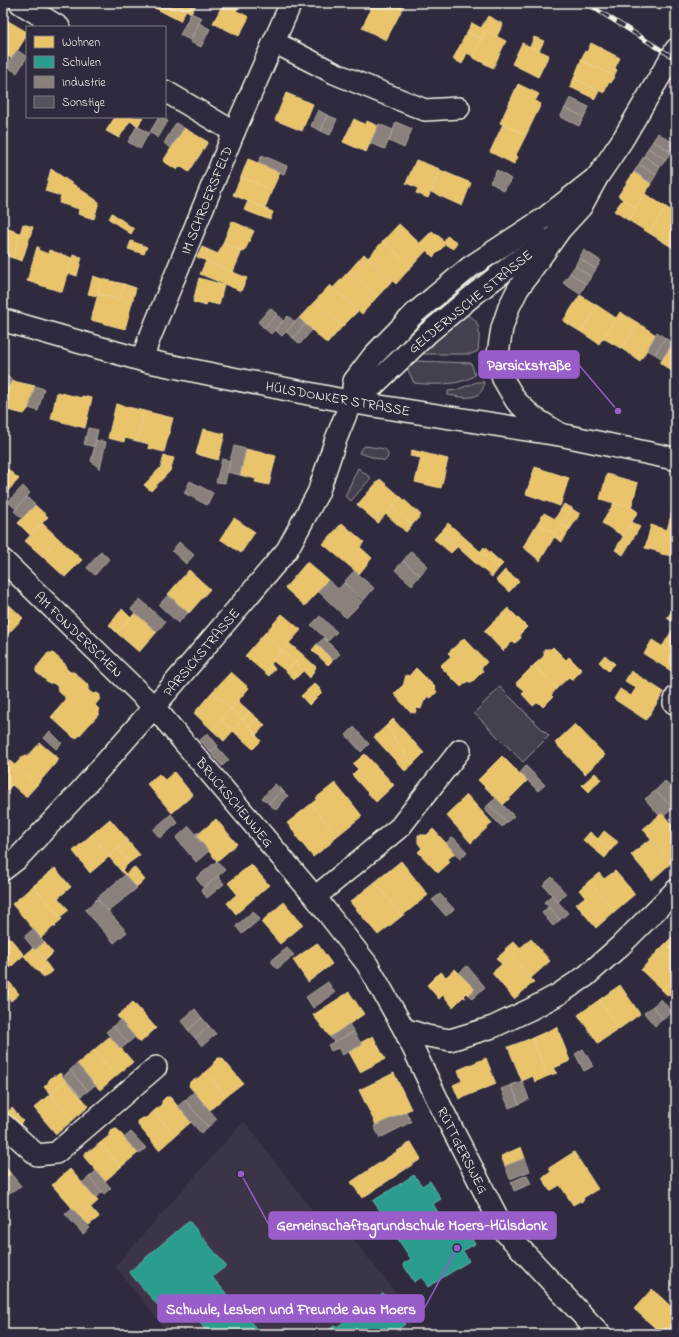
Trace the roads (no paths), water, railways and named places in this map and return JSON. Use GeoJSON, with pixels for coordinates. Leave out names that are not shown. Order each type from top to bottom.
{"type":"FeatureCollection","features":[{"type":"Feature","properties":{"kind":"street"},"geometry":{"type":"LineString","coordinates":[[20,3],[57,26]]}},
{"type":"Feature","properties":{"kind":"street","name":"IM SCHROERSFELD"},"geometry":{"type":"LineString","coordinates":[[142,360],[234,132],[291,3]]}},
{"type":"Feature","properties":{"kind":"street"},"geometry":{"type":"LineString","coordinates":[[274,42],[334,73],[425,110],[459,108]]}},
{"type":"Feature","properties":{"kind":"street","name":"GELDERNSCHE STRASSE"},"geometry":{"type":"LineString","coordinates":[[562,435],[533,417],[516,401],[503,379],[499,366],[498,353],[502,328],[509,307],[518,290],[560,230],[581,207],[598,176],[623,139],[676,49]]}},
{"type":"Feature","properties":{"kind":"street"},"geometry":{"type":"LineString","coordinates":[[166,92],[234,132]]}},
{"type":"Feature","properties":{"kind":"street","name":"GELDERNSCHE STRASSE"},"geometry":{"type":"LineString","coordinates":[[351,402],[354,381],[373,356],[415,313],[470,267],[546,217],[598,176]]}},
{"type":"Feature","properties":{"kind":"street","name":"GELDERNSCHE STRASSE"},"geometry":{"type":"LineString","coordinates":[[351,402],[374,385],[428,332],[516,262],[560,230]]}},
{"type":"Feature","properties":{"kind":"street","name":"HÜLSDONKER STRASSE"},"geometry":{"type":"LineString","coordinates":[[3,320],[142,360],[351,402],[562,435],[676,459]]}},
{"type":"Feature","properties":{"kind":"street","name":"PARSICKSTRASSE"},"geometry":{"type":"LineString","coordinates":[[3,870],[16,860],[77,795],[287,550],[318,493],[336,439],[351,402]]}},
{"type":"Feature","properties":{"kind":"street","name":"AM FONDERSCHEN"},"geometry":{"type":"LineString","coordinates":[[3,560],[154,707]]}},
{"type":"Feature","properties":{"kind":"street","name":"BRUCKSCHENWEG"},"geometry":{"type":"LineString","coordinates":[[154,707],[315,897],[367,964],[404,1029]]}},
{"type":"Feature","properties":{"kind":"street"},"geometry":{"type":"LineString","coordinates":[[315,897],[400,827],[460,750]]}},
{"type":"Feature","properties":{"kind":"street"},"geometry":{"type":"LineString","coordinates":[[404,1029],[427,1036],[450,1040],[493,1026],[530,1009],[559,994],[586,976],[620,946],[676,890]]}},
{"type":"Feature","properties":{"kind":"street","name":"RÜTTGERSWEG"},"geometry":{"type":"LineString","coordinates":[[404,1029],[442,1109],[505,1232],[600,1334]]}},
{"type":"Feature","properties":{"kind":"street"},"geometry":{"type":"LineString","coordinates":[[3,1124],[37,1155],[56,1154],[156,1067]]}},
{"type":"Feature","properties":{"kind":"railway"},"geometry":{"type":"LineString","coordinates":[[586,3],[676,59]]}},
{"type":"Feature","properties":{"kind":"place","name":"Parsickstraße"},"geometry":{"type":"Point","coordinates":[618,411]}},
{"type":"Feature","properties":{"kind":"place","name":"Gemeinschaftsgrundschule Moers-Hülsdonk"},"geometry":{"type":"Point","coordinates":[241,1174]}},
{"type":"Feature","properties":{"kind":"place","name":"Schwule, Lesben und Freunde aus Moers"},"geometry":{"type":"Point","coordinates":[457,1248]}}]}
